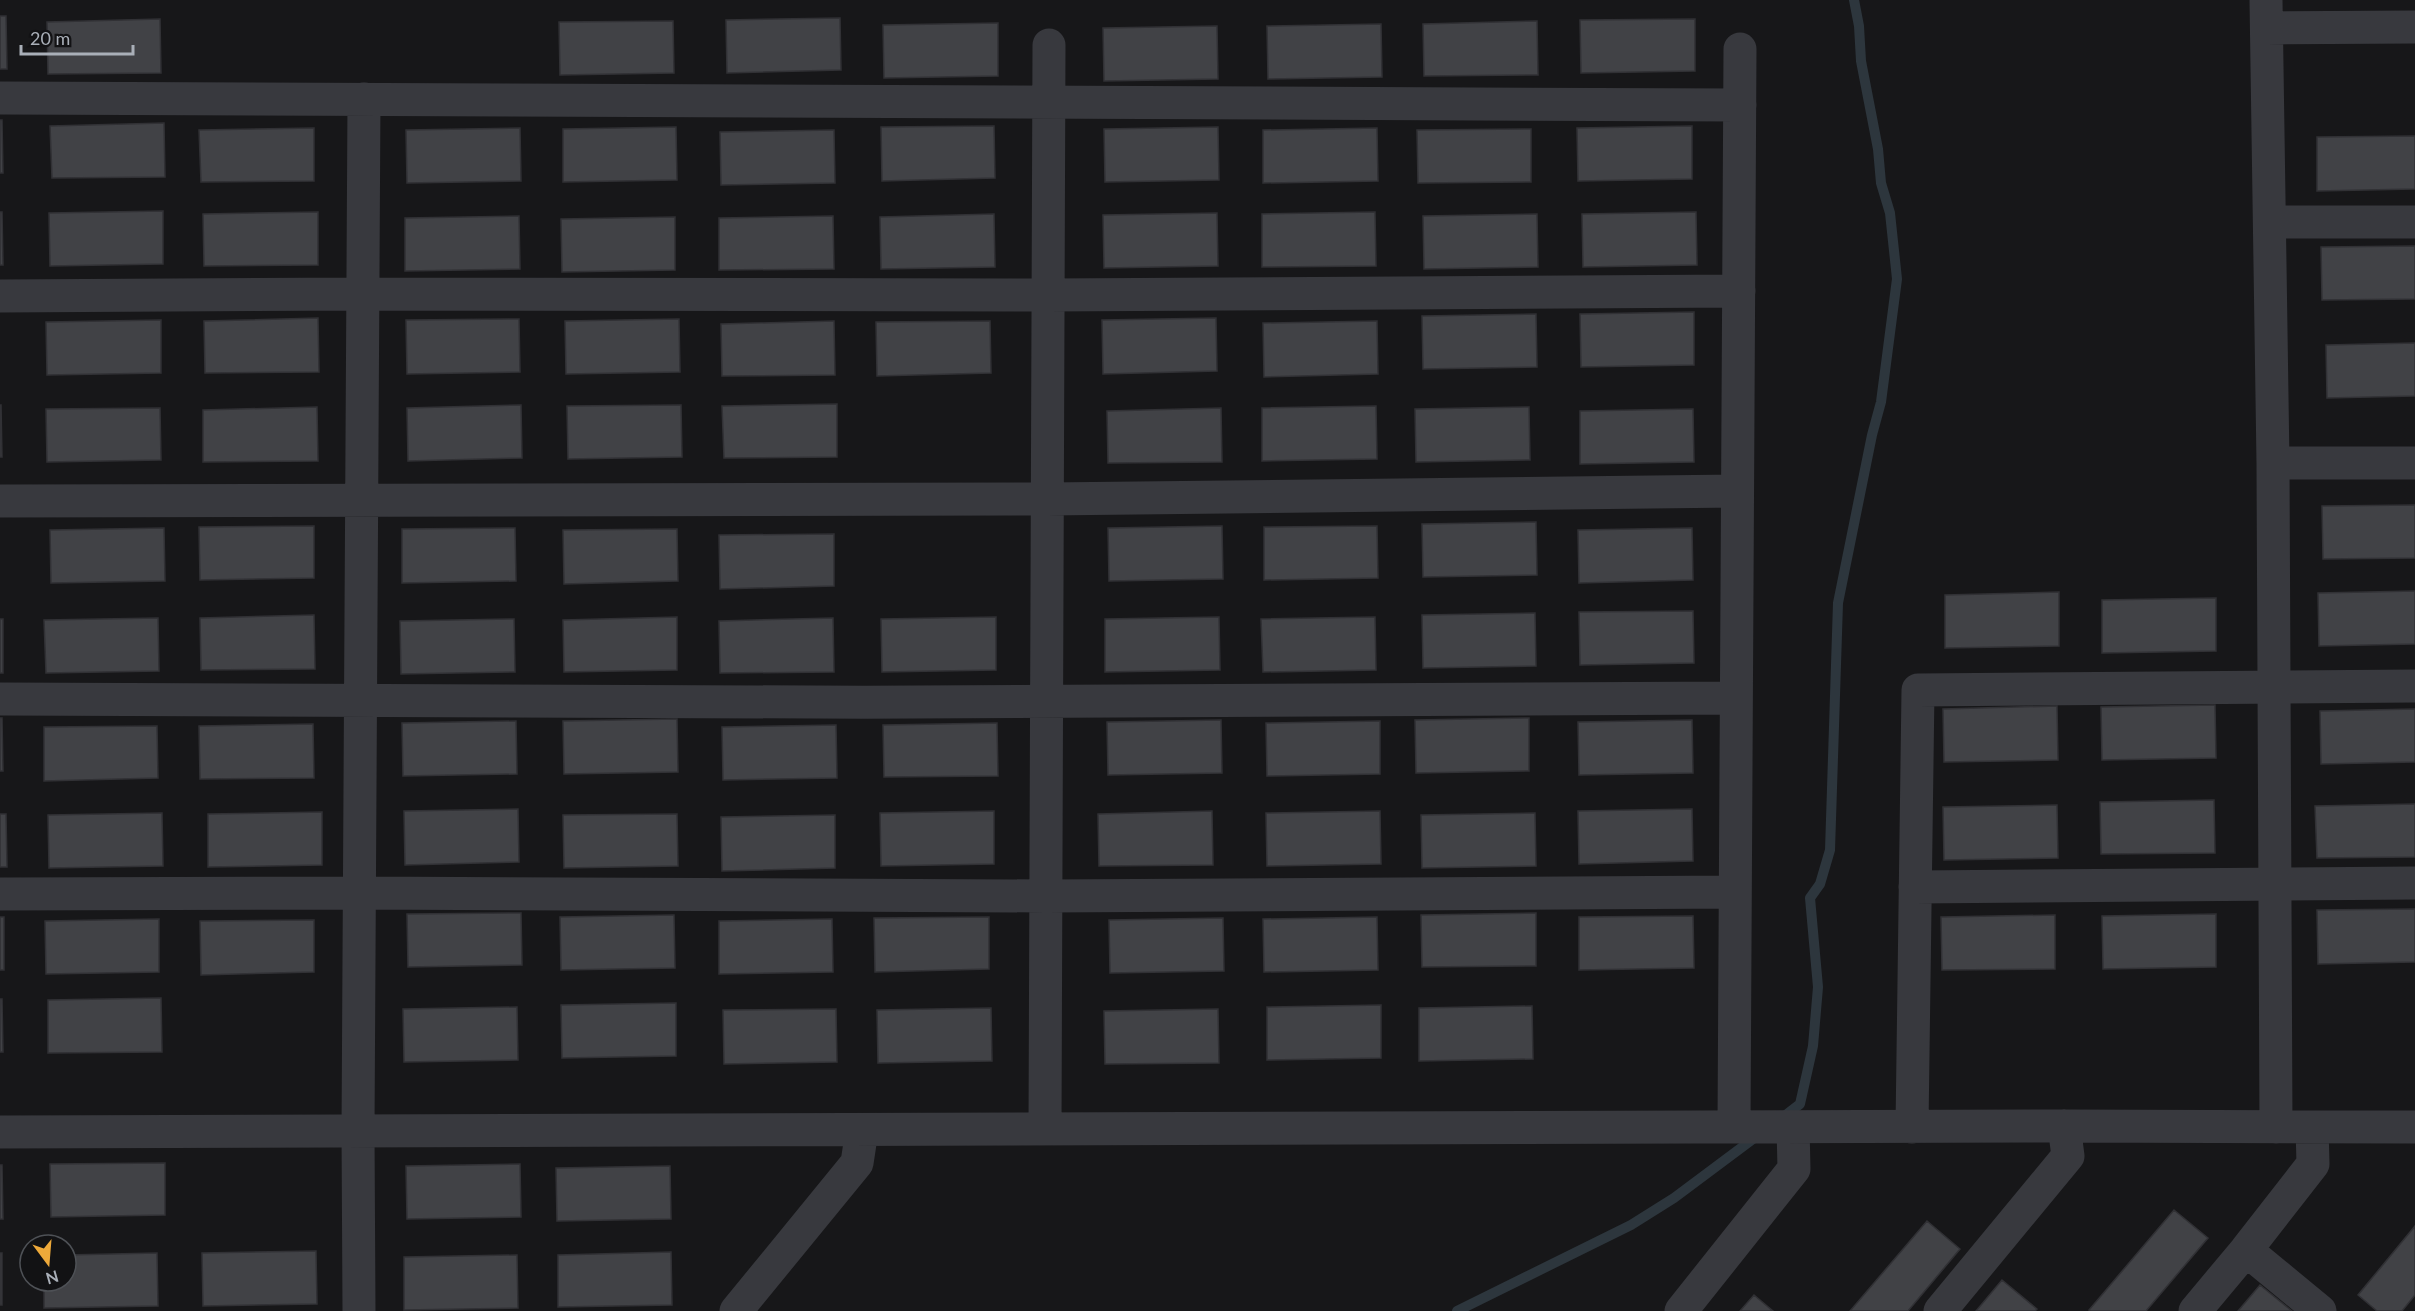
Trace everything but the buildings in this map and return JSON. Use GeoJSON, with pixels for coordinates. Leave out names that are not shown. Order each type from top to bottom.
{"type":"FeatureCollection","features":[{"type":"Feature","properties":{"kind":"street"},"geometry":{"type":"LineString","coordinates":[[2276,1127],[2273,463],[2266,14],[2415,27]]}},
{"type":"Feature","properties":{"kind":"street"},"geometry":{"type":"LineString","coordinates":[[1045,1129],[1049,45]]}},
{"type":"Feature","properties":{"kind":"street"},"geometry":{"type":"LineString","coordinates":[[1734,1127],[1740,49]]}},
{"type":"Feature","properties":{"kind":"street"},"geometry":{"type":"LineString","coordinates":[[0,98],[1740,105]]}},
{"type":"Feature","properties":{"kind":"street"},"geometry":{"type":"LineString","coordinates":[[359,1311],[357,1131],[364,99]]}},
{"type":"Feature","properties":{"kind":"street"},"geometry":{"type":"LineString","coordinates":[[2270,222],[2415,222]]}},
{"type":"Feature","properties":{"kind":"street"},"geometry":{"type":"LineString","coordinates":[[0,296],[1048,295],[1739,291]]}},
{"type":"Feature","properties":{"kind":"street"},"geometry":{"type":"LineString","coordinates":[[2273,463],[2415,463]]}},
{"type":"Feature","properties":{"kind":"street"},"geometry":{"type":"LineString","coordinates":[[0,501],[1047,500],[1737,491]]}},
{"type":"Feature","properties":{"kind":"street"},"geometry":{"type":"LineString","coordinates":[[1912,1127],[1918,690],[2415,686]]}},
{"type":"Feature","properties":{"kind":"street"},"geometry":{"type":"LineString","coordinates":[[0,699],[1047,704],[1736,699]]}},
{"type":"Feature","properties":{"kind":"street"},"geometry":{"type":"LineString","coordinates":[[1915,887],[2415,883]]}},
{"type":"Feature","properties":{"kind":"street"},"geometry":{"type":"LineString","coordinates":[[0,894],[359,892],[1046,897],[1735,892]]}},
{"type":"Feature","properties":{"kind":"street"},"geometry":{"type":"LineString","coordinates":[[1940,1311],[2068,1156],[2064,1126]]}},
{"type":"Feature","properties":{"kind":"street"},"geometry":{"type":"LineString","coordinates":[[1681,1311],[1794,1169],[1792,1127]]}},
{"type":"Feature","properties":{"kind":"street"},"geometry":{"type":"LineString","coordinates":[[2195,1311],[2246,1251],[2313,1164],[2312,1127]]}},
{"type":"Feature","properties":{"kind":"street"},"geometry":{"type":"LineString","coordinates":[[0,1132],[2415,1127]]}},
{"type":"Feature","properties":{"kind":"street"},"geometry":{"type":"LineString","coordinates":[[735,1311],[857,1163],[862,1130]]}},
{"type":"Feature","properties":{"kind":"street"},"geometry":{"type":"LineString","coordinates":[[2246,1251],[2320,1311]]}},
{"type":"Feature","properties":{"kind":"waterway"},"geometry":{"type":"LineString","coordinates":[[1782,1118],[1800,1104],[1813,1046],[1818,987],[1810,898],[1820,884],[1830,850],[1838,603],[1872,435],[1881,402],[1897,279],[1890,213],[1881,183],[1878,149],[1861,61],[1859,26],[1854,0]]}},
{"type":"Feature","properties":{"kind":"waterway"},"geometry":{"type":"LineString","coordinates":[[1457,1311],[1631,1225],[1674,1198],[1757,1136]]}}]}
